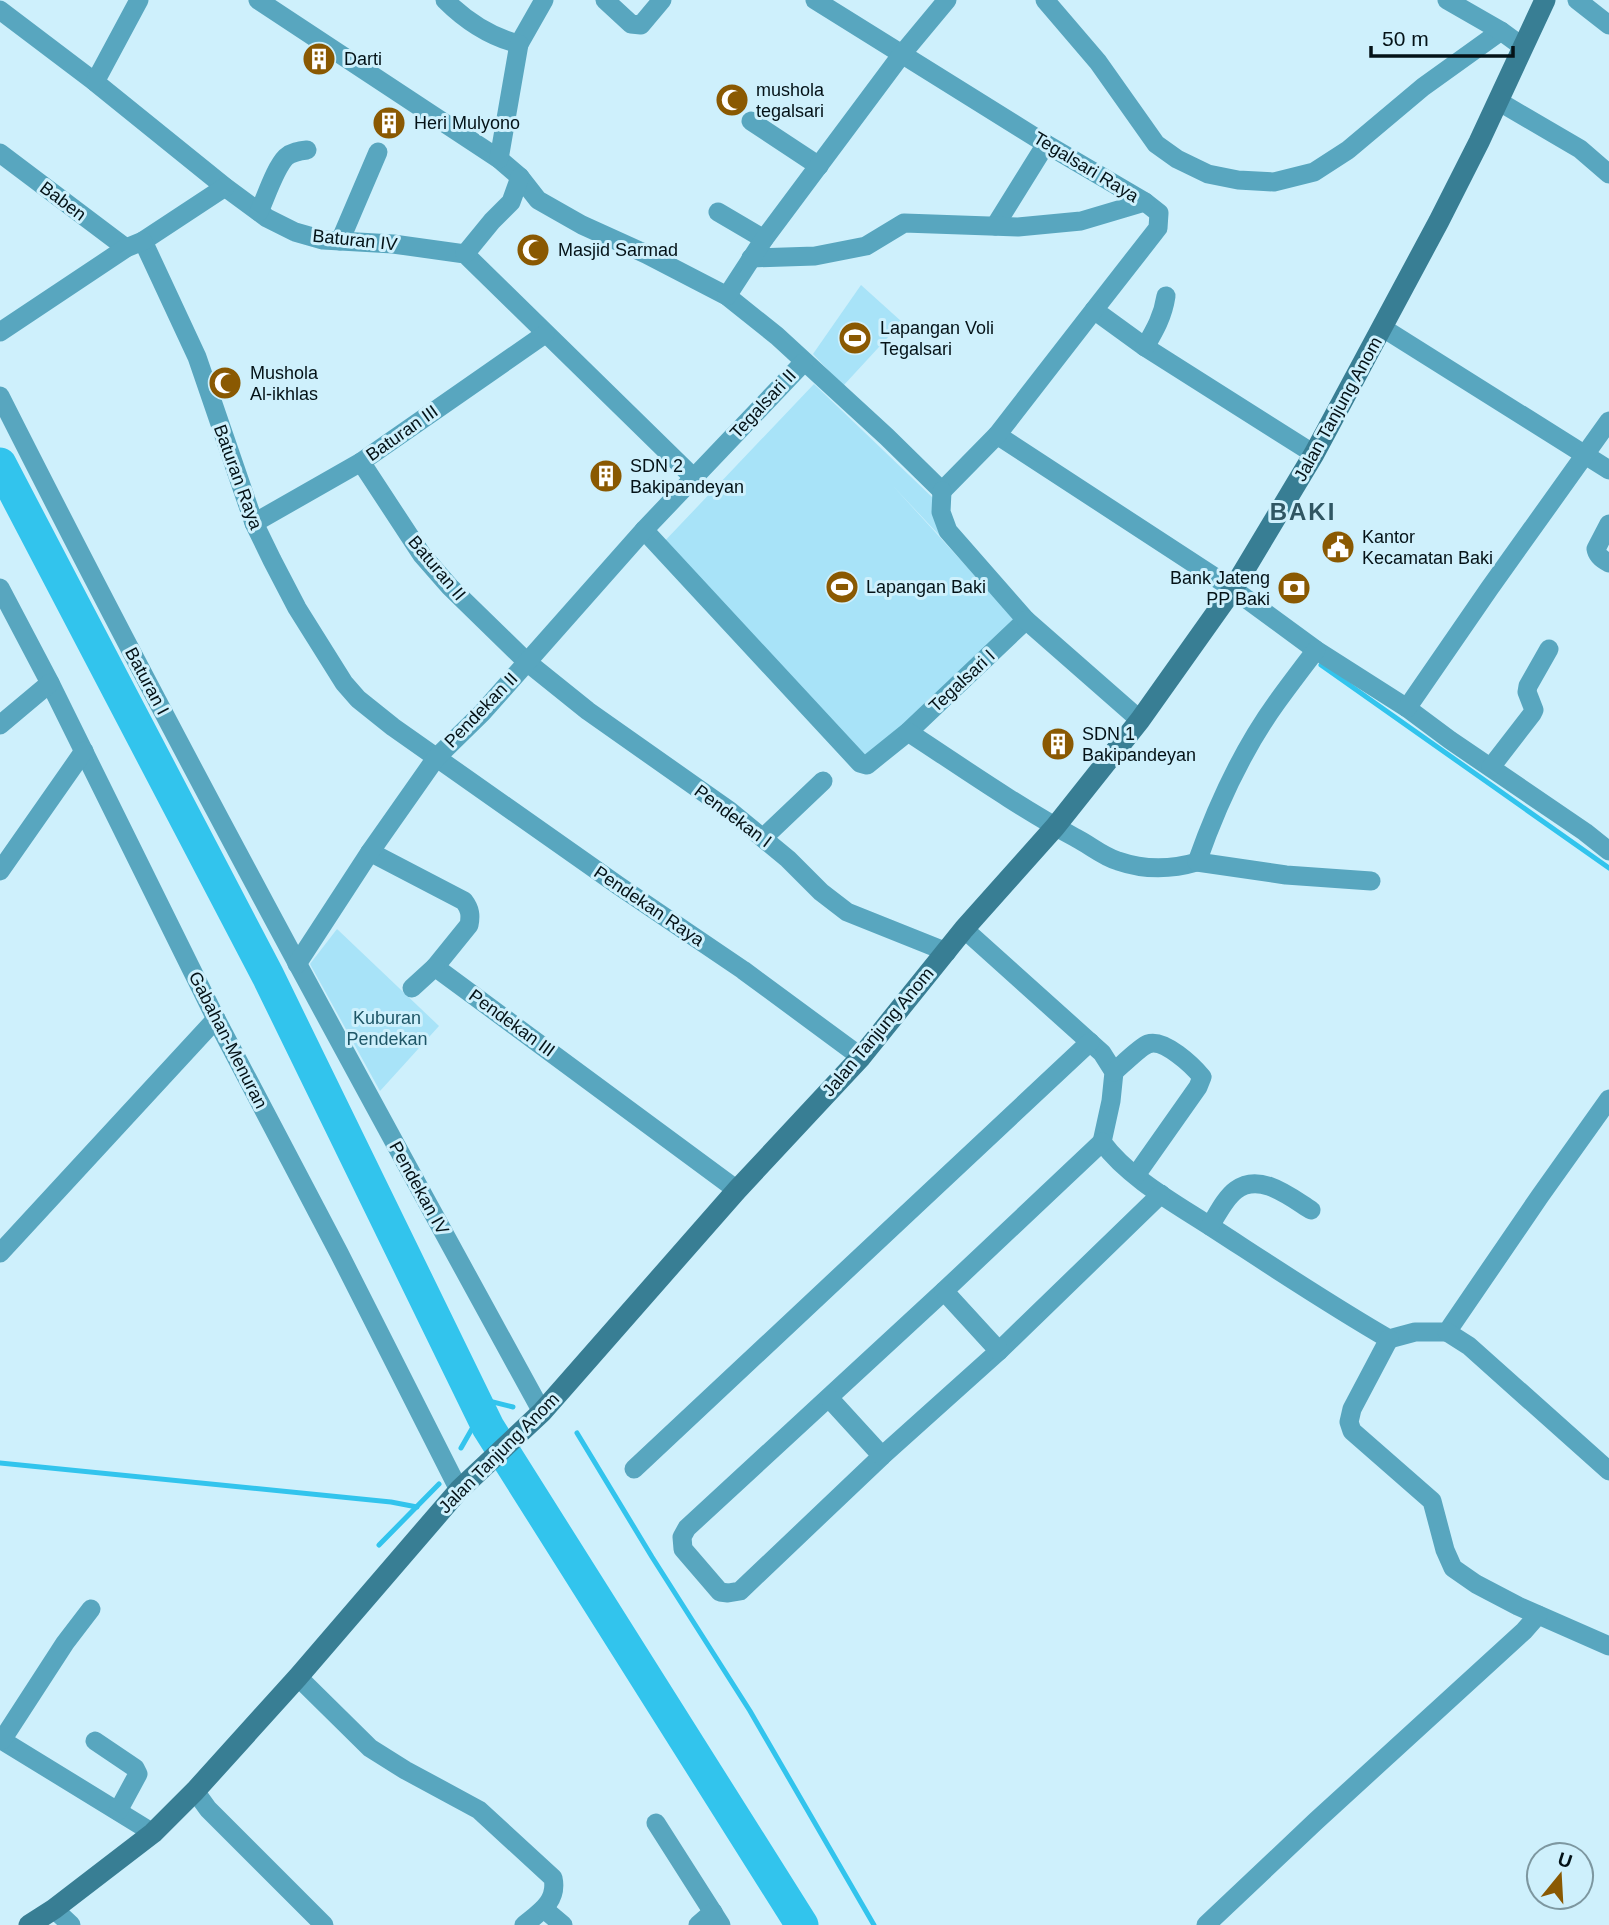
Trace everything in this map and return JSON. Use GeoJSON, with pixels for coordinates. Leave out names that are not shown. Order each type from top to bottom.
{"type":"FeatureCollection","features":[{"type":"Feature","properties":{"kind":"main road","name":"Jalan Tanjung Anom"},"geometry":{"type":"LineString","coordinates":[[29,1925],[153,1833],[195,1791],[298,1677],[458,1490],[535,1419],[737,1190],[861,1057],[964,929],[1055,827],[1140,720],[1233,589],[1314,453],[1468,165],[1545,0]]}},
{"type":"Feature","properties":{"kind":"street"},"geometry":{"type":"LineString","coordinates":[[95,82],[139,0]]}},
{"type":"Feature","properties":{"kind":"street"},"geometry":{"type":"LineString","coordinates":[[258,0],[499,159],[520,177],[538,200],[582,225],[727,296],[777,336],[942,491]]}},
{"type":"Feature","properties":{"kind":"street"},"geometry":{"type":"LineString","coordinates":[[445,0],[456,12],[482,29],[519,44]]}},
{"type":"Feature","properties":{"kind":"street"},"geometry":{"type":"LineString","coordinates":[[499,159],[519,44],[544,0]]}},
{"type":"Feature","properties":{"kind":"street"},"geometry":{"type":"LineString","coordinates":[[605,0],[636,26],[642,25],[662,0]]}},
{"type":"Feature","properties":{"kind":"street","name":"Tegalsari Raya"},"geometry":{"type":"LineString","coordinates":[[815,0],[1158,213],[1158,228],[1094,310]]}},
{"type":"Feature","properties":{"kind":"street"},"geometry":{"type":"LineString","coordinates":[[727,296],[764,239],[902,54],[947,0]]}},
{"type":"Feature","properties":{"kind":"street"},"geometry":{"type":"LineString","coordinates":[[1045,0],[1098,62],[1156,144],[1177,159],[1208,174],[1238,180],[1274,182],[1314,172],[1348,150],[1423,87],[1501,31]]}},
{"type":"Feature","properties":{"kind":"street"},"geometry":{"type":"LineString","coordinates":[[1447,0],[1523,47]]}},
{"type":"Feature","properties":{"kind":"street"},"geometry":{"type":"LineString","coordinates":[[1577,0],[1609,25]]}},
{"type":"Feature","properties":{"kind":"street","name":"Baturan IV"},"geometry":{"type":"LineString","coordinates":[[0,10],[95,82],[225,187],[259,212],[295,232],[323,240],[393,244],[465,254]]}},
{"type":"Feature","properties":{"kind":"street"},"geometry":{"type":"LineString","coordinates":[[1498,101],[1580,149],[1609,174]]}},
{"type":"Feature","properties":{"kind":"street"},"geometry":{"type":"LineString","coordinates":[[751,121],[819,166]]}},
{"type":"Feature","properties":{"kind":"street"},"geometry":{"type":"LineString","coordinates":[[995,226],[1046,144]]}},
{"type":"Feature","properties":{"kind":"street"},"geometry":{"type":"LineString","coordinates":[[259,212],[281,164],[295,152],[307,150]]}},
{"type":"Feature","properties":{"kind":"street"},"geometry":{"type":"LineString","coordinates":[[340,241],[378,152]]}},
{"type":"Feature","properties":{"kind":"street","name":"Baben"},"geometry":{"type":"LineString","coordinates":[[0,153],[135,245]]}},
{"type":"Feature","properties":{"kind":"street"},"geometry":{"type":"LineString","coordinates":[[520,177],[511,202],[465,254],[694,478]]}},
{"type":"Feature","properties":{"kind":"street"},"geometry":{"type":"LineString","coordinates":[[0,332],[225,187]]}},
{"type":"Feature","properties":{"kind":"street"},"geometry":{"type":"LineString","coordinates":[[511,202],[538,200]]}},
{"type":"Feature","properties":{"kind":"street"},"geometry":{"type":"LineString","coordinates":[[751,258],[815,256],[866,247],[904,223],[1018,227],[1081,221],[1144,202]]}},
{"type":"Feature","properties":{"kind":"street"},"geometry":{"type":"LineString","coordinates":[[718,212],[764,239]]}},
{"type":"Feature","properties":{"kind":"street","name":"Baturan Raya"},"geometry":{"type":"LineString","coordinates":[[135,245],[197,357],[254,523],[297,608],[344,683],[358,699],[436,758]]}},
{"type":"Feature","properties":{"kind":"street"},"geometry":{"type":"LineString","coordinates":[[1145,347],[1161,318],[1166,296]]}},
{"type":"Feature","properties":{"kind":"street"},"geometry":{"type":"LineString","coordinates":[[1140,720],[1026,620],[948,531],[941,512],[942,491],[997,435],[1094,310],[1145,347],[1314,453]]}},
{"type":"Feature","properties":{"kind":"street"},"geometry":{"type":"LineString","coordinates":[[1383,328],[1609,470]]}},
{"type":"Feature","properties":{"kind":"street","name":"Baturan III"},"geometry":{"type":"LineString","coordinates":[[254,523],[361,462],[545,334]]}},
{"type":"Feature","properties":{"kind":"street","name":"Tegalsari II"},"geometry":{"type":"LineString","coordinates":[[694,478],[804,362]]}},
{"type":"Feature","properties":{"kind":"street","name":"Baturan I"},"geometry":{"type":"LineString","coordinates":[[0,396],[297,964]]}},
{"type":"Feature","properties":{"kind":"street"},"geometry":{"type":"LineString","coordinates":[[1407,708],[1609,421]]}},
{"type":"Feature","properties":{"kind":"street"},"geometry":{"type":"LineString","coordinates":[[997,435],[1233,589],[1316,650],[1407,708],[1609,851]]}},
{"type":"Feature","properties":{"kind":"street","name":"Baturan II"},"geometry":{"type":"LineString","coordinates":[[361,462],[422,555],[450,587],[527,662]]}},
{"type":"Feature","properties":{"kind":"street","name":"Pendekan II"},"geometry":{"type":"LineString","coordinates":[[297,964],[370,852],[436,758],[482,713],[643,530],[694,478]]}},
{"type":"Feature","properties":{"kind":"street"},"geometry":{"type":"LineString","coordinates":[[1609,524],[1596,549],[1603,560],[1609,563]]}},
{"type":"Feature","properties":{"kind":"street","name":"Tegalsari I"},"geometry":{"type":"LineString","coordinates":[[643,530],[860,764],[867,765],[908,732],[1026,620]]}},
{"type":"Feature","properties":{"kind":"street","name":"Gabahan-Menuran"},"geometry":{"type":"LineString","coordinates":[[0,588],[50,683],[216,1019],[339,1253],[458,1490]]}},
{"type":"Feature","properties":{"kind":"street"},"geometry":{"type":"LineString","coordinates":[[1491,767],[1534,710],[1527,692],[1528,687],[1549,649]]}},
{"type":"Feature","properties":{"kind":"street"},"geometry":{"type":"LineString","coordinates":[[1196,862],[1208,830],[1239,766],[1276,703],[1316,650]]}},
{"type":"Feature","properties":{"kind":"street","name":"Pendekan I"},"geometry":{"type":"LineString","coordinates":[[527,662],[588,711],[730,811],[847,912],[947,951]]}},
{"type":"Feature","properties":{"kind":"street"},"geometry":{"type":"LineString","coordinates":[[0,725],[50,683]]}},
{"type":"Feature","properties":{"kind":"street"},"geometry":{"type":"LineString","coordinates":[[908,732],[1033,814],[1106,856],[1126,863],[1147,868],[1163,868],[1196,862],[1286,875],[1371,881]]}},
{"type":"Feature","properties":{"kind":"street"},"geometry":{"type":"LineString","coordinates":[[0,871],[84,751]]}},
{"type":"Feature","properties":{"kind":"street","name":"Pendekan Raya"},"geometry":{"type":"LineString","coordinates":[[436,758],[743,970],[861,1057]]}},
{"type":"Feature","properties":{"kind":"street"},"geometry":{"type":"LineString","coordinates":[[763,838],[823,780]]}},
{"type":"Feature","properties":{"kind":"street"},"geometry":{"type":"LineString","coordinates":[[370,852],[464,901],[468,907],[470,925],[435,967],[412,988]]}},
{"type":"Feature","properties":{"kind":"street"},"geometry":{"type":"LineString","coordinates":[[964,929],[1102,1053],[1114,1072],[1102,1142],[687,1528],[682,1537],[683,1549],[720,1592],[740,1591],[882,1456],[999,1351],[1161,1194]]}},
{"type":"Feature","properties":{"kind":"street","name":"Pendekan IV"},"geometry":{"type":"LineString","coordinates":[[297,964],[535,1419]]}},
{"type":"Feature","properties":{"kind":"street","name":"Pendekan III"},"geometry":{"type":"LineString","coordinates":[[435,967],[737,1190]]}},
{"type":"Feature","properties":{"kind":"street"},"geometry":{"type":"LineString","coordinates":[[0,1253],[216,1019]]}},
{"type":"Feature","properties":{"kind":"street"},"geometry":{"type":"LineString","coordinates":[[634,1469],[1090,1042]]}},
{"type":"Feature","properties":{"kind":"street"},"geometry":{"type":"LineString","coordinates":[[1114,1072],[1147,1044],[1156,1043],[1172,1050],[1202,1076],[1198,1087],[1136,1175]]}},
{"type":"Feature","properties":{"kind":"street"},"geometry":{"type":"LineString","coordinates":[[1447,1332],[1609,1099]]}},
{"type":"Feature","properties":{"kind":"street"},"geometry":{"type":"LineString","coordinates":[[1102,1142],[1111,1154],[1161,1194],[1314,1294],[1389,1339],[1415,1332],[1447,1332],[1469,1346],[1609,1471]]}},
{"type":"Feature","properties":{"kind":"street"},"geometry":{"type":"LineString","coordinates":[[1210,1226],[1237,1188],[1257,1182],[1266,1184],[1311,1210]]}},
{"type":"Feature","properties":{"kind":"street"},"geometry":{"type":"LineString","coordinates":[[944,1291],[999,1351]]}},
{"type":"Feature","properties":{"kind":"street"},"geometry":{"type":"LineString","coordinates":[[1389,1339],[1352,1409],[1349,1422],[1352,1431],[1432,1501],[1445,1550],[1453,1568],[1476,1584],[1609,1646]]}},
{"type":"Feature","properties":{"kind":"street"},"geometry":{"type":"LineString","coordinates":[[829,1398],[882,1456]]}},
{"type":"Feature","properties":{"kind":"street"},"geometry":{"type":"LineString","coordinates":[[91,1609],[65,1643],[1,1740],[153,1833]]}},
{"type":"Feature","properties":{"kind":"street"},"geometry":{"type":"LineString","coordinates":[[1206,1925],[1524,1631],[1538,1615]]}},
{"type":"Feature","properties":{"kind":"street"},"geometry":{"type":"LineString","coordinates":[[298,1677],[370,1748],[478,1810],[553,1878],[552,1898],[544,1909],[524,1925]]}},
{"type":"Feature","properties":{"kind":"street"},"geometry":{"type":"LineString","coordinates":[[95,1741],[135,1768],[138,1774],[118,1811]]}},
{"type":"Feature","properties":{"kind":"street"},"geometry":{"type":"LineString","coordinates":[[195,1791],[208,1809],[324,1925]]}},
{"type":"Feature","properties":{"kind":"street"},"geometry":{"type":"LineString","coordinates":[[656,1823],[710,1921]]}},
{"type":"Feature","properties":{"kind":"street"},"geometry":{"type":"LineString","coordinates":[[54,1909],[71,1925]]}},
{"type":"Feature","properties":{"kind":"street"},"geometry":{"type":"LineString","coordinates":[[544,1909],[563,1925]]}},
{"type":"Feature","properties":{"kind":"green space","name":"Lapangan Voli Tegalsari"},"geometry":{"type":"Polygon","coordinates":[[[861,285],[902,322],[843,386],[813,354],[861,285]]]}},
{"type":"Feature","properties":{"kind":"green space","name":"Lapangan Baki"},"geometry":{"type":"Polygon","coordinates":[[[814,384],[932,497],[941,537],[893,486],[1022,627],[876,767],[660,546],[814,384]]]}},
{"type":"Feature","properties":{"kind":"green space","name":"Kuburan Pendekan"},"geometry":{"type":"Polygon","coordinates":[[[337,929],[439,1026],[380,1091],[310,964],[337,929]]]}},
{"type":"Feature","properties":{"kind":"waterway"},"geometry":{"type":"LineString","coordinates":[[0,464],[268,976],[488,1427],[802,1925]]}},
{"type":"Feature","properties":{"kind":"waterway"},"geometry":{"type":"LineString","coordinates":[[1321,665],[1609,868]]}},
{"type":"Feature","properties":{"kind":"waterway"},"geometry":{"type":"LineString","coordinates":[[473,1397],[513,1407]]}},
{"type":"Feature","properties":{"kind":"waterway"},"geometry":{"type":"LineString","coordinates":[[461,1448],[481,1413]]}},
{"type":"Feature","properties":{"kind":"waterway"},"geometry":{"type":"LineString","coordinates":[[577,1433],[750,1711],[874,1925]]}},
{"type":"Feature","properties":{"kind":"waterway"},"geometry":{"type":"LineString","coordinates":[[0,1463],[391,1502],[417,1507]]}},
{"type":"Feature","properties":{"kind":"waterway"},"geometry":{"type":"LineString","coordinates":[[379,1545],[439,1484]]}},
{"type":"Feature","properties":{"kind":"place","name":"Darti"},"geometry":{"type":"Point","coordinates":[319,59]}},
{"type":"Feature","properties":{"kind":"place","name":"mushola tegalsari"},"geometry":{"type":"Point","coordinates":[732,100]}},
{"type":"Feature","properties":{"kind":"place","name":"Heri Mulyono"},"geometry":{"type":"Point","coordinates":[389,123]}},
{"type":"Feature","properties":{"kind":"place","name":"Masjid Sarmad"},"geometry":{"type":"Point","coordinates":[533,250]}},
{"type":"Feature","properties":{"kind":"place","name":"Lapangan Voli Tegalsari"},"geometry":{"type":"Point","coordinates":[855,338]}},
{"type":"Feature","properties":{"kind":"place","name":"Mushola Al-ikhlas"},"geometry":{"type":"Point","coordinates":[225,383]}},
{"type":"Feature","properties":{"kind":"place","name":"SDN 2 Bakipandeyan"},"geometry":{"type":"Point","coordinates":[606,476]}},
{"type":"Feature","properties":{"kind":"place","name":"Kantor Kecamatan Baki"},"geometry":{"type":"Point","coordinates":[1338,547]}},
{"type":"Feature","properties":{"kind":"place","name":"Lapangan Baki"},"geometry":{"type":"Point","coordinates":[842,587]}},
{"type":"Feature","properties":{"kind":"place","name":"Bank Jateng PP Baki"},"geometry":{"type":"Point","coordinates":[1294,588]}},
{"type":"Feature","properties":{"kind":"place","name":"SDN 1 Bakipandeyan"},"geometry":{"type":"Point","coordinates":[1058,744]}},
{"type":"Feature","properties":{"kind":"district","name":"BAKI"},"geometry":{"type":"Point","coordinates":[1303,512]}}]}
